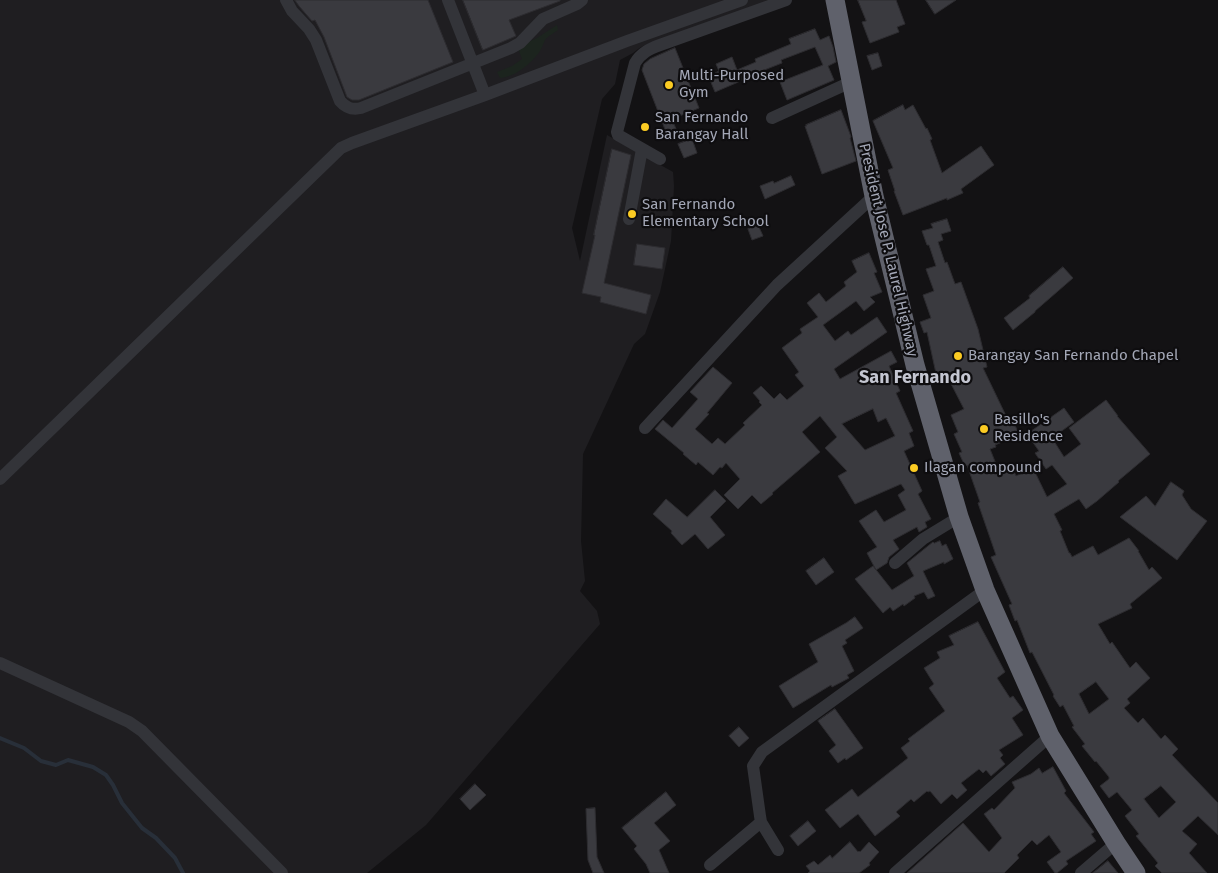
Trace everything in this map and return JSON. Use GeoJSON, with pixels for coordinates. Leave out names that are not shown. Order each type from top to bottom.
{"type":"FeatureCollection","features":[{"type":"Feature","properties":{"kind":"highway","name":"President Jose P. Laurel Highway"},"geometry":{"type":"LineString","coordinates":[[835,0],[874,196],[915,365],[959,517],[985,590],[1050,736],[1136,873]]}},
{"type":"Feature","properties":{"kind":"street"},"geometry":{"type":"LineString","coordinates":[[286,0],[292,11],[314,36],[338,97],[343,104],[352,109],[361,108],[516,46],[543,19],[582,0]]}},
{"type":"Feature","properties":{"kind":"street"},"geometry":{"type":"LineString","coordinates":[[448,0],[485,95]]}},
{"type":"Feature","properties":{"kind":"street"},"geometry":{"type":"LineString","coordinates":[[0,479],[337,151],[352,143],[742,0]]}},
{"type":"Feature","properties":{"kind":"street"},"geometry":{"type":"LineString","coordinates":[[660,159],[618,135],[617,132],[635,63],[641,54],[660,45],[786,0]]}},
{"type":"Feature","properties":{"kind":"street"},"geometry":{"type":"LineString","coordinates":[[772,118],[851,82]]}},
{"type":"Feature","properties":{"kind":"street"},"geometry":{"type":"LineString","coordinates":[[629,219],[642,149]]}},
{"type":"Feature","properties":{"kind":"street"},"geometry":{"type":"LineString","coordinates":[[644,428],[777,285],[874,196]]}},
{"type":"Feature","properties":{"kind":"street"},"geometry":{"type":"LineString","coordinates":[[895,563],[918,543],[959,517]]}},
{"type":"Feature","properties":{"kind":"street"},"geometry":{"type":"LineString","coordinates":[[778,850],[761,822],[753,766],[762,752],[985,590]]}},
{"type":"Feature","properties":{"kind":"street"},"geometry":{"type":"LineString","coordinates":[[0,663],[128,722],[142,731],[282,873]]}},
{"type":"Feature","properties":{"kind":"street"},"geometry":{"type":"LineString","coordinates":[[895,873],[1050,736]]}},
{"type":"Feature","properties":{"kind":"street"},"geometry":{"type":"LineString","coordinates":[[710,865],[761,822]]}},
{"type":"Feature","properties":{"kind":"street"},"geometry":{"type":"LineString","coordinates":[[1081,873],[1116,843]]}},
{"type":"Feature","properties":{"kind":"shaded area"},"geometry":{"type":"Polygon","coordinates":[[[0,0],[772,0],[645,45],[620,60],[615,84],[602,99],[572,228],[580,261],[607,135],[673,172],[674,186],[671,241],[660,292],[645,334],[634,344],[583,454],[581,541],[585,581],[580,591],[597,611],[600,624],[426,825],[367,873],[0,873],[0,0]]]}},
{"type":"Feature","properties":{"kind":"shaded area"},"geometry":{"type":"Polygon","coordinates":[[[557,25],[558,30],[545,40],[540,51],[532,61],[517,72],[500,78],[497,72],[512,66],[522,59],[519,51],[526,43],[557,25]]]}},
{"type":"Feature","properties":{"kind":"building"},"geometry":{"type":"Polygon","coordinates":[[[295,0],[428,0],[453,62],[359,100],[352,100],[347,97],[324,37],[315,20],[312,21],[295,0]]]}},
{"type":"Feature","properties":{"kind":"building"},"geometry":{"type":"Polygon","coordinates":[[[463,0],[560,1],[509,20],[516,36],[483,50],[463,0]]]}},
{"type":"Feature","properties":{"kind":"building"},"geometry":{"type":"Polygon","coordinates":[[[858,0],[896,0],[905,24],[897,27],[899,32],[870,43],[862,22],[866,21],[858,0]]]}},
{"type":"Feature","properties":{"kind":"building"},"geometry":{"type":"Polygon","coordinates":[[[926,0],[956,0],[935,14],[926,0]]]}},
{"type":"Feature","properties":{"kind":"building"},"geometry":{"type":"Polygon","coordinates":[[[815,29],[820,40],[829,36],[836,62],[828,66],[834,80],[787,100],[780,82],[823,65],[815,47],[781,60],[782,63],[715,92],[710,80],[717,78],[715,73],[719,71],[716,64],[732,57],[737,70],[756,62],[755,59],[791,44],[789,39],[815,29]]]}},
{"type":"Feature","properties":{"kind":"building","name":"Multi-Purposed Gym"},"geometry":{"type":"Polygon","coordinates":[[[675,48],[699,108],[672,119],[676,129],[666,132],[642,70],[644,64],[650,59],[675,48]]]}},
{"type":"Feature","properties":{"kind":"building"},"geometry":{"type":"Polygon","coordinates":[[[878,53],[882,66],[872,70],[867,56],[878,53]]]}},
{"type":"Feature","properties":{"kind":"building"},"geometry":{"type":"Polygon","coordinates":[[[903,105],[905,110],[913,105],[927,128],[942,173],[981,146],[994,165],[961,189],[963,193],[903,215],[888,170],[893,168],[873,121],[903,105]]]}},
{"type":"Feature","properties":{"kind":"building"},"geometry":{"type":"Polygon","coordinates":[[[841,110],[851,137],[856,161],[822,174],[805,126],[841,110]]]}},
{"type":"Feature","properties":{"kind":"building"},"geometry":{"type":"Polygon","coordinates":[[[692,139],[697,153],[684,158],[678,144],[692,139]]]}},
{"type":"Feature","properties":{"kind":"building"},"geometry":{"type":"Polygon","coordinates":[[[612,149],[631,155],[604,283],[651,295],[646,314],[600,302],[601,297],[582,293],[612,149]]]}},
{"type":"Feature","properties":{"kind":"building"},"geometry":{"type":"Polygon","coordinates":[[[791,176],[795,185],[765,199],[760,186],[791,176]]]}},
{"type":"Feature","properties":{"kind":"building"},"geometry":{"type":"Polygon","coordinates":[[[947,219],[951,231],[941,234],[943,240],[938,242],[945,263],[947,262],[955,284],[961,282],[978,329],[987,367],[983,368],[1009,422],[1013,420],[1019,435],[990,449],[998,469],[1010,463],[1016,476],[1033,468],[1047,497],[1067,484],[1052,465],[1046,469],[1035,453],[1039,451],[1027,434],[1064,408],[1074,422],[1052,438],[1064,457],[1081,444],[1069,428],[1106,400],[1117,416],[1150,454],[1086,509],[1079,499],[1054,514],[1072,557],[1093,546],[1098,555],[1129,538],[1139,551],[1149,570],[1152,567],[1162,578],[1130,604],[1132,608],[1098,624],[1110,644],[1112,642],[1130,668],[1136,662],[1150,678],[1127,699],[1130,703],[1124,708],[1138,723],[1143,718],[1161,739],[1165,735],[1178,749],[1172,755],[1218,803],[1218,835],[1198,816],[1182,831],[1197,844],[1189,853],[1207,873],[1162,873],[1155,866],[1158,863],[1136,836],[1139,834],[1125,816],[1132,810],[1117,792],[1109,798],[1100,786],[1109,777],[1082,746],[1085,744],[1072,727],[1074,726],[1063,705],[1060,707],[1053,696],[1032,652],[1030,653],[1017,620],[1015,621],[1009,605],[1012,604],[991,557],[996,555],[978,503],[980,502],[967,465],[965,466],[959,453],[962,452],[954,434],[958,432],[951,415],[964,409],[947,376],[937,378],[927,332],[924,333],[920,322],[931,318],[923,295],[934,291],[926,269],[936,266],[922,231],[933,228],[931,224],[947,219]],[[1096,682],[1079,694],[1089,714],[1109,699],[1096,682]],[[1161,786],[1144,799],[1159,818],[1176,802],[1161,786]]]}},
{"type":"Feature","properties":{"kind":"building"},"geometry":{"type":"Polygon","coordinates":[[[758,225],[763,236],[752,240],[748,229],[758,225]]]}},
{"type":"Feature","properties":{"kind":"building"},"geometry":{"type":"Polygon","coordinates":[[[637,244],[665,248],[662,269],[634,265],[637,244]]]}},
{"type":"Feature","properties":{"kind":"building"},"geometry":{"type":"Polygon","coordinates":[[[869,253],[877,272],[874,273],[882,292],[870,297],[875,302],[864,311],[856,301],[823,325],[835,341],[848,331],[851,335],[877,317],[887,332],[834,369],[840,379],[891,351],[897,362],[889,366],[900,391],[896,393],[913,431],[909,433],[914,446],[904,451],[922,491],[918,494],[931,519],[925,522],[927,527],[919,532],[917,527],[893,540],[899,549],[889,557],[887,563],[876,570],[867,553],[877,547],[859,521],[876,510],[884,522],[906,510],[898,495],[905,490],[901,484],[855,504],[838,476],[847,471],[825,448],[837,437],[820,416],[802,432],[820,452],[761,504],[752,495],[738,509],[724,495],[740,479],[726,463],[713,475],[698,462],[696,465],[655,429],[663,420],[672,428],[698,399],[690,392],[713,367],[732,383],[707,413],[709,414],[695,429],[712,444],[718,438],[725,444],[762,405],[753,393],[761,386],[774,399],[780,393],[787,400],[804,386],[795,375],[799,372],[782,348],[802,333],[800,329],[818,317],[807,303],[819,293],[826,302],[846,286],[844,282],[857,272],[852,261],[869,253]],[[873,409],[842,424],[865,450],[895,436],[886,418],[878,422],[873,409]]]}},
{"type":"Feature","properties":{"kind":"building"},"geometry":{"type":"Polygon","coordinates":[[[1063,267],[1073,278],[1013,330],[1004,318],[1030,298],[1029,296],[1063,267]]]}},
{"type":"Feature","properties":{"kind":"building"},"geometry":{"type":"Polygon","coordinates":[[[1171,482],[1184,491],[1182,495],[1191,509],[1207,521],[1177,560],[1120,517],[1146,496],[1155,506],[1171,482]]]}},
{"type":"Feature","properties":{"kind":"building"},"geometry":{"type":"Polygon","coordinates":[[[715,490],[726,501],[710,517],[725,535],[708,549],[695,534],[682,545],[671,533],[672,531],[653,514],[666,499],[687,517],[715,490]]]}},
{"type":"Feature","properties":{"kind":"building"},"geometry":{"type":"Polygon","coordinates":[[[940,541],[942,546],[946,544],[953,559],[923,571],[935,596],[928,599],[924,592],[914,596],[915,598],[904,606],[903,604],[893,611],[890,607],[883,613],[855,579],[873,566],[892,590],[914,576],[907,563],[933,542],[940,541]]]}},
{"type":"Feature","properties":{"kind":"building"},"geometry":{"type":"Polygon","coordinates":[[[824,558],[834,572],[816,585],[806,571],[824,558]]]}},
{"type":"Feature","properties":{"kind":"building"},"geometry":{"type":"Polygon","coordinates":[[[855,617],[863,628],[845,640],[847,643],[842,646],[854,671],[847,675],[849,678],[832,687],[831,685],[793,708],[779,686],[818,662],[809,644],[855,617]]]}},
{"type":"Feature","properties":{"kind":"building"},"geometry":{"type":"Polygon","coordinates":[[[978,622],[1005,672],[997,678],[1010,698],[1013,696],[1023,710],[1012,718],[1023,735],[999,750],[1003,755],[1000,758],[1005,764],[991,776],[986,770],[983,773],[979,769],[961,783],[967,790],[957,799],[952,794],[941,804],[930,791],[927,791],[914,802],[911,799],[896,812],[900,816],[875,836],[858,814],[840,828],[825,810],[852,789],[858,797],[908,758],[901,748],[910,741],[908,739],[945,711],[929,688],[934,684],[924,668],[940,658],[937,652],[954,645],[949,636],[978,622]]]}},
{"type":"Feature","properties":{"kind":"building"},"geometry":{"type":"Polygon","coordinates":[[[835,709],[863,748],[846,760],[845,758],[838,763],[829,751],[836,745],[818,721],[835,709]]]}},
{"type":"Feature","properties":{"kind":"building"},"geometry":{"type":"Polygon","coordinates":[[[739,727],[749,738],[739,747],[729,736],[739,727]]]}},
{"type":"Feature","properties":{"kind":"building"},"geometry":{"type":"Polygon","coordinates":[[[1053,767],[1066,791],[1064,793],[1094,832],[1091,834],[1096,841],[1066,861],[1068,864],[1057,873],[1047,862],[1061,852],[1049,835],[1037,845],[1032,840],[1017,855],[1019,858],[1004,873],[907,873],[963,823],[989,852],[1002,838],[984,814],[992,808],[994,810],[1015,788],[1012,782],[1031,774],[1039,768],[1042,773],[1053,767]]]}},
{"type":"Feature","properties":{"kind":"building"},"geometry":{"type":"Polygon","coordinates":[[[475,784],[486,795],[470,810],[460,799],[475,784]]]}},
{"type":"Feature","properties":{"kind":"building"},"geometry":{"type":"Polygon","coordinates":[[[666,792],[676,805],[654,823],[670,841],[659,850],[669,873],[650,873],[646,864],[634,849],[637,846],[622,828],[666,792]]]}},
{"type":"Feature","properties":{"kind":"building"},"geometry":{"type":"Polygon","coordinates":[[[595,808],[597,857],[604,873],[593,873],[588,860],[586,809],[595,808]]]}},
{"type":"Feature","properties":{"kind":"building"},"geometry":{"type":"Polygon","coordinates":[[[808,821],[816,831],[798,846],[790,836],[808,821]]]}},
{"type":"Feature","properties":{"kind":"building"},"geometry":{"type":"Polygon","coordinates":[[[850,842],[858,852],[869,842],[879,852],[869,863],[870,865],[859,873],[808,873],[810,871],[806,866],[814,861],[818,865],[830,855],[832,858],[850,842]]]}},
{"type":"Feature","properties":{"kind":"building"},"geometry":{"type":"Polygon","coordinates":[[[1108,861],[1118,873],[1093,873],[1108,861]]]}},
{"type":"Feature","properties":{"kind":"waterway"},"geometry":{"type":"LineString","coordinates":[[0,738],[24,748],[41,761],[56,765],[68,760],[93,767],[106,775],[122,803],[142,828],[156,838],[175,858],[183,873]]}},
{"type":"Feature","properties":{"kind":"place","name":"Multi-Purposed Gym"},"geometry":{"type":"Point","coordinates":[669,85]}},
{"type":"Feature","properties":{"kind":"place","name":"San Fernando Barangay Hall"},"geometry":{"type":"Point","coordinates":[645,127]}},
{"type":"Feature","properties":{"kind":"place","name":"San Fernando Elementary School"},"geometry":{"type":"Point","coordinates":[632,214]}},
{"type":"Feature","properties":{"kind":"place","name":"Barangay San Fernando Chapel"},"geometry":{"type":"Point","coordinates":[958,356]}},
{"type":"Feature","properties":{"kind":"place","name":"Basillo's Residence"},"geometry":{"type":"Point","coordinates":[984,429]}},
{"type":"Feature","properties":{"kind":"place","name":"Ilagan compound"},"geometry":{"type":"Point","coordinates":[914,468]}},
{"type":"Feature","properties":{"kind":"district","name":"San Fernando"},"geometry":{"type":"Point","coordinates":[915,378]}}]}
